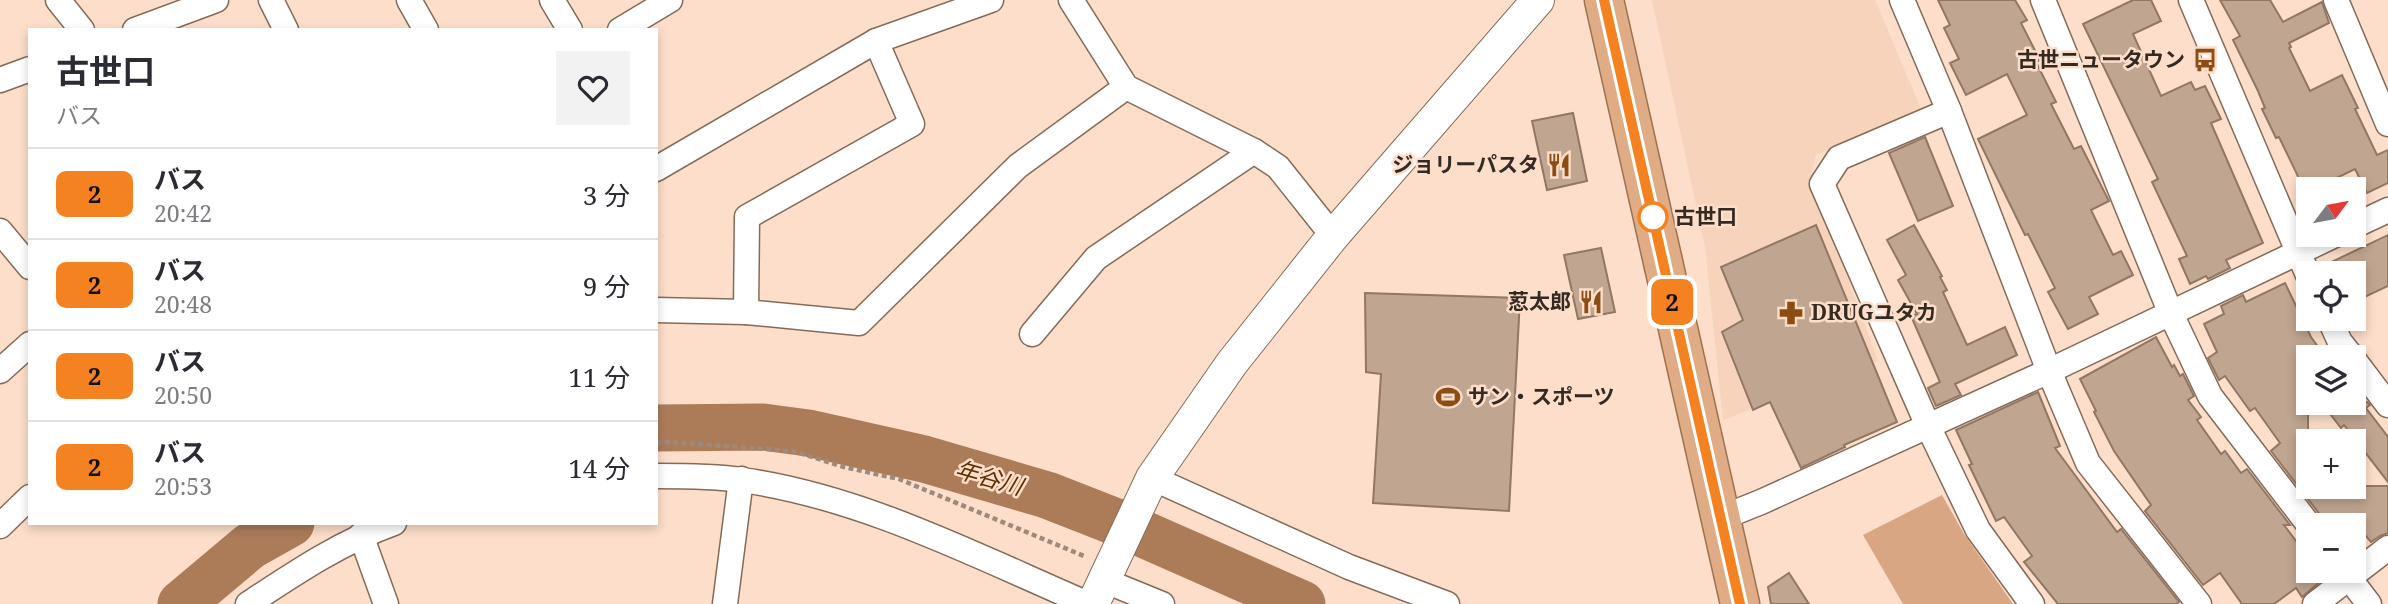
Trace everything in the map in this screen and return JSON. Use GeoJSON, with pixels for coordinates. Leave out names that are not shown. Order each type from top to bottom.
{"type":"FeatureCollection","features":[{"type":"Feature","properties":{"kind":"highway"},"geometry":{"type":"LineString","coordinates":[[1604,0],[1740,604]]}},
{"type":"Feature","properties":{"kind":"street"},"geometry":{"type":"LineString","coordinates":[[58,0],[80,28]]}},
{"type":"Feature","properties":{"kind":"street"},"geometry":{"type":"LineString","coordinates":[[140,28],[216,0]]}},
{"type":"Feature","properties":{"kind":"street"},"geometry":{"type":"LineString","coordinates":[[271,0],[285,28]]}},
{"type":"Feature","properties":{"kind":"street"},"geometry":{"type":"LineString","coordinates":[[409,0],[425,28]]}},
{"type":"Feature","properties":{"kind":"street"},"geometry":{"type":"LineString","coordinates":[[552,0],[569,28]]}},
{"type":"Feature","properties":{"kind":"street"},"geometry":{"type":"LineString","coordinates":[[624,28],[670,0]]}},
{"type":"Feature","properties":{"kind":"street"},"geometry":{"type":"LineString","coordinates":[[658,168],[876,41],[991,0]]}},
{"type":"Feature","properties":{"kind":"street"},"geometry":{"type":"LineString","coordinates":[[1071,0],[1126,87],[1254,151],[1278,167],[1334,236]]}},
{"type":"Feature","properties":{"kind":"street"},"geometry":{"type":"LineString","coordinates":[[1101,583],[1148,485],[1232,363],[1334,236],[1538,0]]}},
{"type":"Feature","properties":{"kind":"street"},"geometry":{"type":"LineString","coordinates":[[1902,0],[1949,111],[2049,372],[2088,463],[2199,604]]}},
{"type":"Feature","properties":{"kind":"street"},"geometry":{"type":"LineString","coordinates":[[2043,0],[2171,314],[2210,396],[2300,513]]}},
{"type":"Feature","properties":{"kind":"street"},"geometry":{"type":"LineString","coordinates":[[2191,0],[2302,261]]}},
{"type":"Feature","properties":{"kind":"street"},"geometry":{"type":"LineString","coordinates":[[2336,0],[2388,124]]}},
{"type":"Feature","properties":{"kind":"street"},"geometry":{"type":"LineString","coordinates":[[746,312],[747,217],[912,124],[876,41]]}},
{"type":"Feature","properties":{"kind":"street"},"geometry":{"type":"LineString","coordinates":[[0,80],[28,70]]}},
{"type":"Feature","properties":{"kind":"street"},"geometry":{"type":"LineString","coordinates":[[658,310],[746,312],[859,323],[1018,166],[1126,87]]}},
{"type":"Feature","properties":{"kind":"street"},"geometry":{"type":"LineString","coordinates":[[1949,111],[1839,158],[1822,184],[1928,426],[1978,530],[2032,604]]}},
{"type":"Feature","properties":{"kind":"street"},"geometry":{"type":"LineString","coordinates":[[1032,334],[1096,258],[1254,151]]}},
{"type":"Feature","properties":{"kind":"street"},"geometry":{"type":"LineString","coordinates":[[2366,220],[2388,210]]}},
{"type":"Feature","properties":{"kind":"street"},"geometry":{"type":"LineString","coordinates":[[0,231],[28,265]]}},
{"type":"Feature","properties":{"kind":"street"},"geometry":{"type":"LineString","coordinates":[[1721,518],[2049,372],[2310,247]]}},
{"type":"Feature","properties":{"kind":"street"},"geometry":{"type":"LineString","coordinates":[[0,371],[28,346]]}},
{"type":"Feature","properties":{"kind":"street"},"geometry":{"type":"LineString","coordinates":[[2366,375],[2388,405]]}},
{"type":"Feature","properties":{"kind":"street"},"geometry":{"type":"LineString","coordinates":[[658,476],[741,479],[831,500],[1162,604]]}},
{"type":"Feature","properties":{"kind":"street"},"geometry":{"type":"LineString","coordinates":[[724,604],[741,479]]}},
{"type":"Feature","properties":{"kind":"street"},"geometry":{"type":"LineString","coordinates":[[1148,485],[1447,604]]}},
{"type":"Feature","properties":{"kind":"street"},"geometry":{"type":"LineString","coordinates":[[0,526],[28,499]]}},
{"type":"Feature","properties":{"kind":"street"},"geometry":{"type":"LineString","coordinates":[[248,604],[301,569],[361,535],[388,525]]}},
{"type":"Feature","properties":{"kind":"street"},"geometry":{"type":"LineString","coordinates":[[361,535],[386,604]]}},
{"type":"Feature","properties":{"kind":"street"},"geometry":{"type":"LineString","coordinates":[[2366,562],[2388,548]]}},
{"type":"Feature","properties":{"kind":"street"},"geometry":{"type":"LineString","coordinates":[[2315,604],[2337,583]]}},
{"type":"Feature","properties":{"kind":"street"},"geometry":{"type":"LineString","coordinates":[[2353,583],[2369,604]]}},
{"type":"Feature","properties":{"kind":"path"},"geometry":{"type":"LineString","coordinates":[[658,443],[793,452],[899,479],[1101,583]]}},
{"type":"Feature","properties":{"kind":"shaded area"},"geometry":{"type":"Polygon","coordinates":[[[1652,0],[1875,0],[1921,109],[1816,155],[1810,179],[1878,361],[1723,420],[1705,246],[1652,0]]]}},
{"type":"Feature","properties":{"kind":"shaded area"},"geometry":{"type":"Polygon","coordinates":[[[1942,495],[1964,534],[2013,604],[1903,604],[1863,535],[1942,495]]]}},
{"type":"Feature","properties":{"kind":"building"},"geometry":{"type":"Polygon","coordinates":[[[1938,0],[2015,0],[2027,20],[2021,23],[2040,60],[2036,62],[2056,102],[2051,104],[2074,149],[2081,146],[2109,201],[2091,210],[2113,255],[2121,251],[2133,275],[2089,297],[2098,314],[2068,329],[2048,292],[2055,288],[2028,234],[2025,235],[1978,139],[2027,115],[2007,74],[1966,95],[1950,63],[1959,59],[1944,28],[1950,25],[1938,0]]]}},
{"type":"Feature","properties":{"kind":"building"},"geometry":{"type":"Polygon","coordinates":[[[2133,0],[2151,0],[2161,21],[2133,34],[2161,96],[2191,82],[2195,90],[2205,86],[2221,119],[2211,123],[2263,243],[2226,260],[2230,268],[2190,284],[2179,259],[2187,256],[2152,182],[2158,179],[2083,24],[2133,0]]]}},
{"type":"Feature","properties":{"kind":"building"},"geometry":{"type":"Polygon","coordinates":[[[2220,0],[2270,0],[2283,22],[2322,2],[2329,23],[2289,43],[2289,48],[2310,91],[2342,75],[2377,155],[2388,150],[2388,183],[2367,193],[2366,177],[2359,177],[2355,169],[2339,177],[2298,177],[2262,109],[2265,108],[2258,91],[2233,40],[2240,36],[2220,0]]]}},
{"type":"Feature","properties":{"kind":"building"},"geometry":{"type":"Polygon","coordinates":[[[1573,113],[1587,181],[1547,190],[1532,121],[1573,113]]]}},
{"type":"Feature","properties":{"kind":"building"},"geometry":{"type":"Polygon","coordinates":[[[1925,137],[1953,206],[1918,221],[1889,153],[1925,137]]]}},
{"type":"Feature","properties":{"kind":"building"},"geometry":{"type":"Polygon","coordinates":[[[1816,225],[1897,422],[1844,445],[1845,447],[1801,468],[1770,402],[1753,410],[1722,332],[1743,320],[1721,267],[1816,225]]]}},
{"type":"Feature","properties":{"kind":"building"},"geometry":{"type":"Polygon","coordinates":[[[1914,225],[1942,276],[1940,277],[1947,290],[1943,292],[1967,345],[2005,327],[2017,355],[1955,384],[1961,395],[1936,406],[1928,388],[1940,382],[1911,316],[1917,314],[1898,280],[1906,275],[1887,240],[1914,225]]]}},
{"type":"Feature","properties":{"kind":"building"},"geometry":{"type":"Polygon","coordinates":[[[2388,235],[2388,286],[2366,296],[2366,261],[2334,261],[2388,235]]]}},
{"type":"Feature","properties":{"kind":"building"},"geometry":{"type":"Polygon","coordinates":[[[1601,248],[1615,312],[1578,319],[1564,255],[1601,248]]]}},
{"type":"Feature","properties":{"kind":"building"},"geometry":{"type":"Polygon","coordinates":[[[2285,283],[2296,306],[2296,331],[2308,331],[2317,345],[2296,345],[2296,415],[2308,415],[2308,429],[2296,429],[2296,484],[2271,451],[2280,443],[2255,408],[2250,411],[2225,376],[2219,380],[2208,358],[2217,352],[2204,324],[2224,314],[2221,306],[2243,295],[2246,302],[2285,283]]]}},
{"type":"Feature","properties":{"kind":"building"},"geometry":{"type":"Polygon","coordinates":[[[1365,293],[1520,298],[1509,511],[1373,503],[1381,374],[1366,372],[1365,293]]]}},
{"type":"Feature","properties":{"kind":"building"},"geometry":{"type":"Polygon","coordinates":[[[2156,337],[2172,367],[2174,365],[2180,376],[2183,374],[2194,396],[2188,400],[2201,417],[2197,420],[2221,454],[2225,451],[2241,473],[2247,469],[2290,525],[2284,525],[2296,541],[2296,583],[2318,583],[2302,597],[2296,588],[2274,604],[2242,604],[2220,573],[2203,585],[2145,511],[2151,505],[2114,451],[2080,379],[2156,337]]]}},
{"type":"Feature","properties":{"kind":"building"},"geometry":{"type":"Polygon","coordinates":[[[2038,392],[2060,446],[2055,448],[2117,532],[2121,529],[2179,602],[2176,604],[2058,604],[2024,562],[2032,556],[2004,517],[1996,521],[1969,465],[1972,464],[1956,430],[2038,392]]]}},
{"type":"Feature","properties":{"kind":"building"},"geometry":{"type":"Polygon","coordinates":[[[2366,408],[2388,437],[2388,482],[2366,454],[2366,429],[2347,429],[2344,425],[2341,428],[2331,415],[2366,415],[2366,408]]]}},
{"type":"Feature","properties":{"kind":"building"},"geometry":{"type":"Polygon","coordinates":[[[2366,486],[2388,486],[2388,533],[2371,542],[2366,536],[2366,513],[2319,513],[2308,499],[2366,499],[2366,486]]]}},
{"type":"Feature","properties":{"kind":"building"},"geometry":{"type":"Polygon","coordinates":[[[1789,573],[1809,604],[1771,604],[1768,587],[1789,573]]]}},
{"type":"Feature","properties":{"kind":"waterway","name":"年谷川"},"geometry":{"type":"LineString","coordinates":[[658,428],[763,427],[808,433],[924,459],[1047,495],[1116,522],[1302,604]]}},
{"type":"Feature","properties":{"kind":"waterway","name":"年谷川"},"geometry":{"type":"LineString","coordinates":[[181,604],[250,546],[287,525]]}},
{"type":"Feature","properties":{"kind":"bus line","name":"2"},"geometry":{"type":"LineString","coordinates":[[1604,0],[1740,604]]}},
{"type":"Feature","properties":{"kind":"place","name":"古世ニュータウン"},"geometry":{"type":"Point","coordinates":[2205,60]}},
{"type":"Feature","properties":{"kind":"place","name":"ジョリーパスタ"},"geometry":{"type":"Point","coordinates":[1559,165]}},
{"type":"Feature","properties":{"kind":"place","name":"古世口"},"geometry":{"type":"Point","coordinates":[1653,217]}},
{"type":"Feature","properties":{"kind":"place","name":"荵太郎"},"geometry":{"type":"Point","coordinates":[1591,302]}},
{"type":"Feature","properties":{"kind":"place","name":"DRUGユタカ"},"geometry":{"type":"Point","coordinates":[1791,313]}},
{"type":"Feature","properties":{"kind":"place","name":"サン・スポーツ"},"geometry":{"type":"Point","coordinates":[1448,397]}}]}
